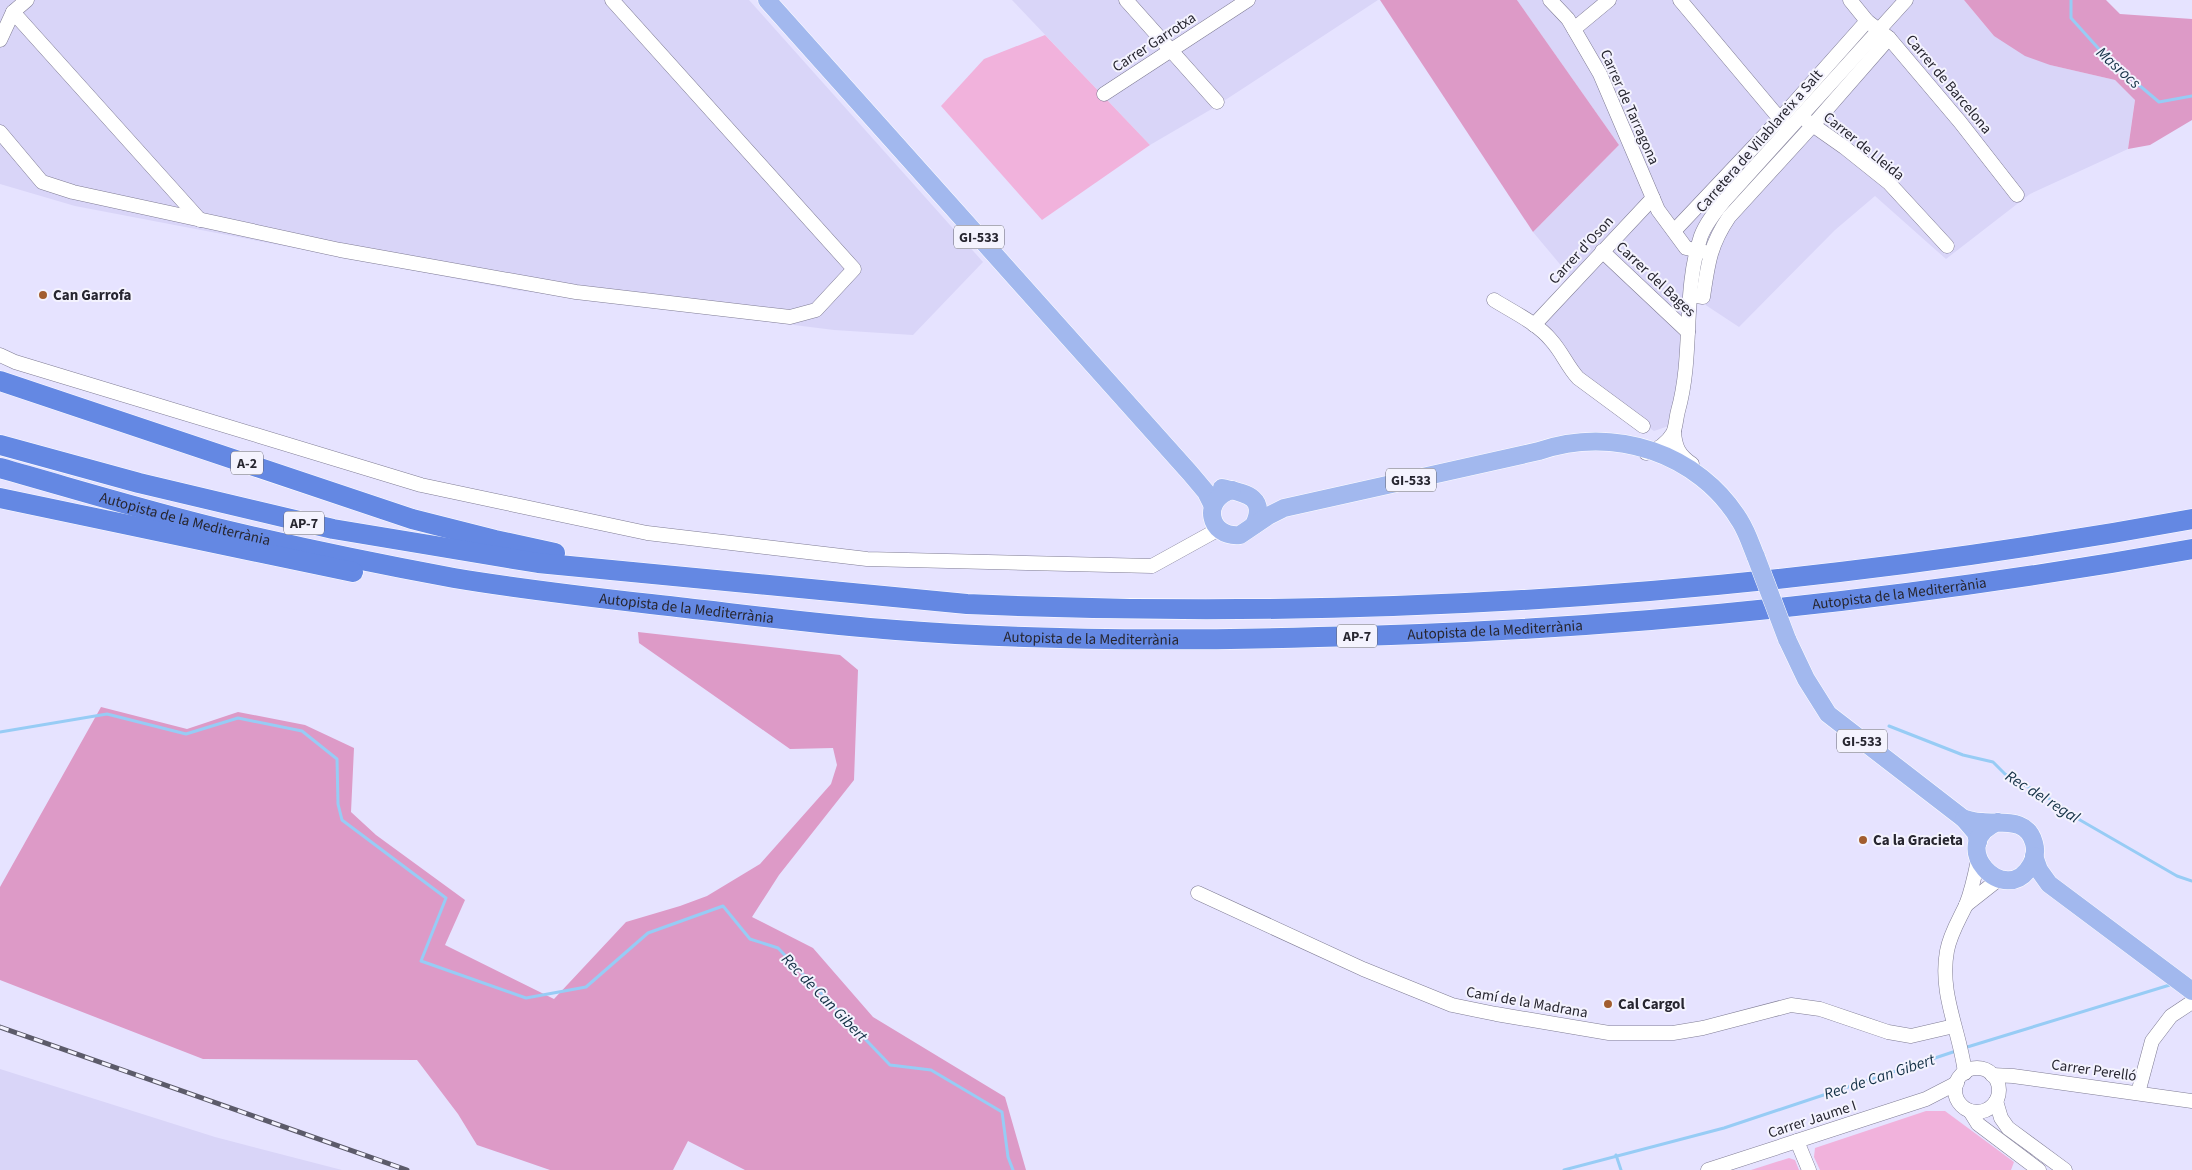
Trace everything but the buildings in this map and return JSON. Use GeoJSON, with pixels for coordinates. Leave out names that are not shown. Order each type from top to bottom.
{"type":"FeatureCollection","features":[{"type":"Feature","properties":{"kind":"highway","name":"A-2"},"geometry":{"type":"LineString","coordinates":[[0,381],[412,519],[495,540],[571,556],[615,570]]}},
{"type":"Feature","properties":{"kind":"highway","name":"Autopista de la Mediterrània"},"geometry":{"type":"LineString","coordinates":[[0,445],[138,483],[333,529],[538,563],[967,604],[1136,609],[1332,607],[1540,598],[1713,585],[1948,557],[2192,519]]}},
{"type":"Feature","properties":{"kind":"highway","name":"Autopista de la Mediterrània"},"geometry":{"type":"LineString","coordinates":[[0,468],[223,529],[385,564],[520,589],[899,631],[1061,637],[1228,640],[1487,631],[1708,616],[1943,589],[2192,549]]}},
{"type":"Feature","properties":{"kind":"highway"},"geometry":{"type":"LineString","coordinates":[[0,498],[420,585],[492,597],[520,589]]}},
{"type":"Feature","properties":{"kind":"main road","name":"GI-533"},"geometry":{"type":"LineString","coordinates":[[767,0],[1190,473],[1206,492],[1213,506],[1213,518],[1223,533],[1234,536],[1245,533],[1254,525],[1284,508],[1539,451],[1561,443],[1622,443],[1671,458],[1715,490],[1740,521],[1806,680],[1828,714],[1964,819],[1976,833],[1978,851],[1988,874],[2007,879],[2049,884]]}},
{"type":"Feature","properties":{"kind":"main road","name":"GI-533"},"geometry":{"type":"LineString","coordinates":[[1539,451],[1606,451],[1658,464],[1685,478],[1720,507],[1753,550]]}},
{"type":"Feature","properties":{"kind":"main road","name":"GI-533"},"geometry":{"type":"LineString","coordinates":[[1190,473],[1216,486],[1244,492],[1254,500],[1284,508]]}},
{"type":"Feature","properties":{"kind":"main road"},"geometry":{"type":"LineString","coordinates":[[1213,506],[1220,496],[1232,490]]}},
{"type":"Feature","properties":{"kind":"main road"},"geometry":{"type":"LineString","coordinates":[[1254,500],[1257,513],[1254,525]]}},
{"type":"Feature","properties":{"kind":"main road","name":"GI-533"},"geometry":{"type":"LineString","coordinates":[[1964,819],[1981,822],[2016,823],[2026,829],[2034,845],[2034,856],[2039,870],[2049,884],[2168,974],[2191,994]]}},
{"type":"Feature","properties":{"kind":"main road"},"geometry":{"type":"LineString","coordinates":[[1978,851],[1984,832],[1998,822]]}},
{"type":"Feature","properties":{"kind":"main road"},"geometry":{"type":"LineString","coordinates":[[2007,879],[2026,872],[2034,856]]}},
{"type":"Feature","properties":{"kind":"street"},"geometry":{"type":"LineString","coordinates":[[0,40],[13,12],[27,0]]}},
{"type":"Feature","properties":{"kind":"street"},"geometry":{"type":"LineString","coordinates":[[1126,0],[1217,102]]}},
{"type":"Feature","properties":{"kind":"street","name":"Carrer Garrotxa"},"geometry":{"type":"LineString","coordinates":[[1104,94],[1248,0]]}},
{"type":"Feature","properties":{"kind":"street","name":"Carrer de Tarragona"},"geometry":{"type":"LineString","coordinates":[[1550,0],[1574,29],[1600,74],[1658,210],[1674,230],[1698,250]]}},
{"type":"Feature","properties":{"kind":"street"},"geometry":{"type":"LineString","coordinates":[[1574,29],[1609,0]]}},
{"type":"Feature","properties":{"kind":"street"},"geometry":{"type":"LineString","coordinates":[[1680,0],[1784,125]]}},
{"type":"Feature","properties":{"kind":"street","name":"Carrer de Barcelona"},"geometry":{"type":"LineString","coordinates":[[1850,0],[1867,21],[1884,34],[1960,122],[2017,196]]}},
{"type":"Feature","properties":{"kind":"street","name":"Carretera de Vilablareix a Salt"},"geometry":{"type":"LineString","coordinates":[[1675,424],[1683,388],[1694,271],[1703,231],[1724,201],[1784,125],[1800,117],[1884,34],[1906,0]]}},
{"type":"Feature","properties":{"kind":"street"},"geometry":{"type":"LineString","coordinates":[[0,132],[42,182],[73,192],[200,220],[350,252],[576,292],[790,317],[816,310],[854,269],[615,1]]}},
{"type":"Feature","properties":{"kind":"street"},"geometry":{"type":"LineString","coordinates":[[13,12],[200,220]]}},
{"type":"Feature","properties":{"kind":"street"},"geometry":{"type":"LineString","coordinates":[[1674,230],[1784,125],[1867,21]]}},
{"type":"Feature","properties":{"kind":"street"},"geometry":{"type":"LineString","coordinates":[[1691,295],[1703,297],[1698,250],[1718,233],[1729,216],[1813,126],[1884,34]]}},
{"type":"Feature","properties":{"kind":"street","name":"Carrer de Lleida"},"geometry":{"type":"LineString","coordinates":[[1800,117],[1844,147],[1889,184],[1947,246]]}},
{"type":"Feature","properties":{"kind":"street","name":"Carrer d'Oson"},"geometry":{"type":"LineString","coordinates":[[1534,325],[1653,198]]}},
{"type":"Feature","properties":{"kind":"street"},"geometry":{"type":"LineString","coordinates":[[1674,230],[1689,229],[1703,231]]}},
{"type":"Feature","properties":{"kind":"street","name":"Carrer del Bages"},"geometry":{"type":"LineString","coordinates":[[1602,251],[1688,332]]}},
{"type":"Feature","properties":{"kind":"street"},"geometry":{"type":"LineString","coordinates":[[1494,300],[1534,325],[1550,338],[1570,370],[1578,378],[1643,426]]}},
{"type":"Feature","properties":{"kind":"street"},"geometry":{"type":"LineString","coordinates":[[0,355],[15,362],[420,484],[647,533],[867,558],[1152,566],[1219,529]]}},
{"type":"Feature","properties":{"kind":"street"},"geometry":{"type":"LineString","coordinates":[[1571,442],[1582,438],[1598,436],[1647,442],[1657,439],[1675,424]]}},
{"type":"Feature","properties":{"kind":"street"},"geometry":{"type":"LineString","coordinates":[[1589,450],[1602,447],[1645,453],[1653,451],[1667,441],[1675,424]]}},
{"type":"Feature","properties":{"kind":"street"},"geometry":{"type":"LineString","coordinates":[[1675,424],[1675,445],[1679,453],[1716,484],[1733,504],[1740,521]]}},
{"type":"Feature","properties":{"kind":"street"},"geometry":{"type":"LineString","coordinates":[[1965,1075],[1986,1070],[1992,1075],[1999,1089],[1996,1101],[1990,1108],[1982,1112],[1970,1111],[1963,1107],[1955,1092],[1965,1075],[1962,1052],[1945,988],[1945,963],[1952,934],[1974,882],[1978,851]]}},
{"type":"Feature","properties":{"kind":"street"},"geometry":{"type":"LineString","coordinates":[[1965,905],[2007,879]]}},
{"type":"Feature","properties":{"kind":"street","name":"Camí de la Madrana"},"geometry":{"type":"LineString","coordinates":[[1198,893],[1363,969],[1452,1005],[1496,1014],[1609,1033],[1649,1034],[1673,1033],[1703,1028],[1791,1005],[1820,1008],[1888,1032],[1912,1036],[1955,1029]]}},
{"type":"Feature","properties":{"kind":"street"},"geometry":{"type":"LineString","coordinates":[[2138,1093],[2152,1041],[2191,994]]}},
{"type":"Feature","properties":{"kind":"street","name":"Carrer Jaume I"},"geometry":{"type":"LineString","coordinates":[[1708,1170],[1926,1099],[1965,1075]]}},
{"type":"Feature","properties":{"kind":"street","name":"Carrer Perelló"},"geometry":{"type":"LineString","coordinates":[[1992,1075],[2013,1076],[2192,1101]]}},
{"type":"Feature","properties":{"kind":"street","name":"Carrer Jaume I"},"geometry":{"type":"LineString","coordinates":[[1926,1099],[1958,1100]]}},
{"type":"Feature","properties":{"kind":"street"},"geometry":{"type":"LineString","coordinates":[[1996,1101],[2001,1118],[2008,1128],[2065,1170]]}},
{"type":"Feature","properties":{"kind":"street"},"geometry":{"type":"LineString","coordinates":[[1970,1111],[1978,1124],[2039,1170]]}},
{"type":"Feature","properties":{"kind":"street"},"geometry":{"type":"LineString","coordinates":[[1797,1141],[1809,1170]]}},
{"type":"Feature","properties":{"kind":"shaded area"},"geometry":{"type":"Polygon","coordinates":[[[0,0],[749,0],[983,262],[913,335],[834,330],[515,290],[75,206],[0,184],[0,0]]]}},
{"type":"Feature","properties":{"kind":"shaded area"},"geometry":{"type":"Polygon","coordinates":[[[1012,0],[1378,0],[1210,110],[1150,145],[1012,0]]]}},
{"type":"Feature","properties":{"kind":"shaded area"},"geometry":{"type":"Polygon","coordinates":[[[1380,0],[1517,0],[1619,145],[1533,232],[1380,0]]]}},
{"type":"Feature","properties":{"kind":"shaded area"},"geometry":{"type":"Polygon","coordinates":[[[1517,0],[1964,0],[1994,36],[2050,65],[2115,80],[2135,99],[2128,149],[2030,194],[1946,259],[1875,196],[1835,230],[1739,327],[1698,300],[1683,421],[1654,431],[1568,373],[1529,326],[1569,275],[1533,232],[1619,145],[1517,0]]]}},
{"type":"Feature","properties":{"kind":"shaded area"},"geometry":{"type":"Polygon","coordinates":[[[1964,0],[2106,0],[2120,14],[2192,19],[2192,120],[2150,145],[2128,149],[2135,100],[2115,80],[2050,65],[2025,56],[1994,36],[1964,0]]]}},
{"type":"Feature","properties":{"kind":"shaded area"},"geometry":{"type":"Polygon","coordinates":[[[1045,35],[1150,145],[1042,220],[941,106],[984,59],[1045,35]]]}},
{"type":"Feature","properties":{"kind":"shaded area"},"geometry":{"type":"Polygon","coordinates":[[[638,632],[840,655],[858,670],[854,780],[779,875],[752,917],[813,948],[873,1017],[1005,1097],[1026,1170],[745,1170],[688,1141],[673,1170],[550,1170],[477,1145],[458,1114],[417,1060],[203,1059],[0,980],[0,887],[101,707],[187,729],[238,712],[305,725],[354,748],[351,812],[376,835],[465,900],[445,945],[554,999],[626,922],[707,896],[760,864],[831,784],[837,765],[833,748],[790,749],[639,643],[638,632]]]}},
{"type":"Feature","properties":{"kind":"shaded area"},"geometry":{"type":"Polygon","coordinates":[[[0,1069],[215,1137],[342,1170],[0,1170],[0,1069]]]}},
{"type":"Feature","properties":{"kind":"shaded area"},"geometry":{"type":"Polygon","coordinates":[[[1926,1111],[1945,1111],[2014,1162],[2011,1170],[1820,1170],[1814,1157],[1815,1148],[1926,1111]]]}},
{"type":"Feature","properties":{"kind":"shaded area"},"geometry":{"type":"Polygon","coordinates":[[[1789,1158],[1795,1160],[1799,1170],[1751,1170],[1789,1158]]]}},
{"type":"Feature","properties":{"kind":"waterway","name":"Masrocs"},"geometry":{"type":"LineString","coordinates":[[2071,0],[2071,18],[2107,58],[2159,102],[2192,96]]}},
{"type":"Feature","properties":{"kind":"waterway","name":"Rec de Can Gibert"},"geometry":{"type":"LineString","coordinates":[[0,732],[107,714],[186,734],[238,718],[302,731],[337,759],[338,804],[342,820],[446,898],[421,961],[526,998],[586,987],[648,933],[723,906],[750,939],[778,948],[890,1065],[931,1070],[1002,1112],[1008,1157],[1013,1170]]}},
{"type":"Feature","properties":{"kind":"waterway","name":"Rec del regal"},"geometry":{"type":"LineString","coordinates":[[1889,726],[1963,755],[1993,762],[2005,774],[2055,802],[2080,820],[2177,876],[2192,881]]}},
{"type":"Feature","properties":{"kind":"waterway","name":"Rec de Can Gibert"},"geometry":{"type":"LineString","coordinates":[[1964,1048],[2173,984]]}},
{"type":"Feature","properties":{"kind":"waterway","name":"Rec de Can Gibert"},"geometry":{"type":"LineString","coordinates":[[1564,1170],[1724,1128],[1956,1051]]}},
{"type":"Feature","properties":{"kind":"waterway"},"geometry":{"type":"LineString","coordinates":[[1616,1155],[1621,1170]]}},
{"type":"Feature","properties":{"kind":"railway"},"geometry":{"type":"LineString","coordinates":[[0,1027],[407,1170]]}},
{"type":"Feature","properties":{"kind":"place","name":"Can Garrofa"},"geometry":{"type":"Point","coordinates":[43,295]}},
{"type":"Feature","properties":{"kind":"place","name":"Ca la Gracieta"},"geometry":{"type":"Point","coordinates":[1863,840]}},
{"type":"Feature","properties":{"kind":"place","name":"Cal Cargol"},"geometry":{"type":"Point","coordinates":[1608,1004]}}]}
